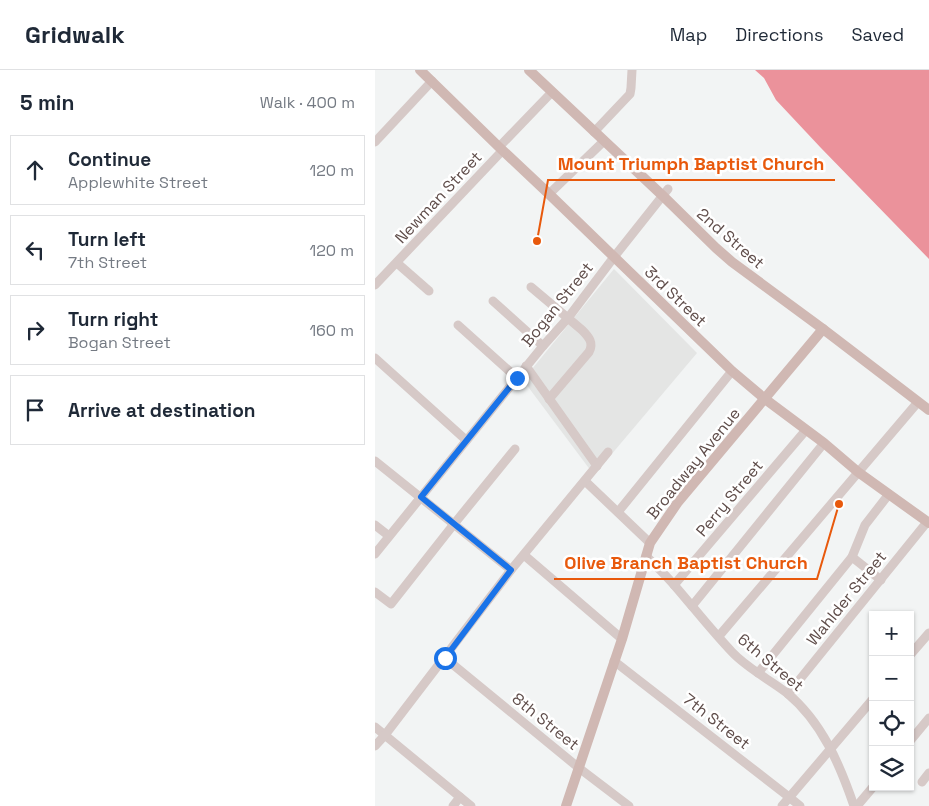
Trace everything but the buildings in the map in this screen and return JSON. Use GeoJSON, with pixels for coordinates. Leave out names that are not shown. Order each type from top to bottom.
{"type":"FeatureCollection","features":[{"type":"Feature","properties":{"kind":"main road","name":"3rd Street"},"geometry":{"type":"LineString","coordinates":[[420,70],[732,372],[824,443],[858,472],[928,522]]}},
{"type":"Feature","properties":{"kind":"main road","name":"2nd Street"},"geometry":{"type":"LineString","coordinates":[[529,70],[604,142],[666,193],[716,248],[732,262],[929,410]]}},
{"type":"Feature","properties":{"kind":"main road","name":"Broadway Avenue"},"geometry":{"type":"LineString","coordinates":[[566,806],[622,639],[650,542],[678,502],[823,329]]}},
{"type":"Feature","properties":{"kind":"street"},"geometry":{"type":"LineString","coordinates":[[594,132],[630,94],[632,70]]}},
{"type":"Feature","properties":{"kind":"street"},"geometry":{"type":"LineString","coordinates":[[375,142],[432,81]]}},
{"type":"Feature","properties":{"kind":"street","name":"Newman Street"},"geometry":{"type":"LineString","coordinates":[[375,285],[552,92]]}},
{"type":"Feature","properties":{"kind":"street"},"geometry":{"type":"LineString","coordinates":[[549,194],[604,142]]}},
{"type":"Feature","properties":{"kind":"street","name":"Bogan Street"},"geometry":{"type":"LineString","coordinates":[[375,554],[526,366],[568,318],[666,193]]}},
{"type":"Feature","properties":{"kind":"street"},"geometry":{"type":"LineString","coordinates":[[397,263],[429,291]]}},
{"type":"Feature","properties":{"kind":"street"},"geometry":{"type":"LineString","coordinates":[[531,287],[582,330],[588,336],[592,347],[549,399]]}},
{"type":"Feature","properties":{"kind":"street"},"geometry":{"type":"LineString","coordinates":[[493,301],[543,346]]}},
{"type":"Feature","properties":{"kind":"street"},"geometry":{"type":"LineString","coordinates":[[458,325],[517,378]]}},
{"type":"Feature","properties":{"kind":"street"},"geometry":{"type":"LineString","coordinates":[[375,358],[466,440]]}},
{"type":"Feature","properties":{"kind":"street"},"geometry":{"type":"LineString","coordinates":[[526,366],[597,466]]}},
{"type":"Feature","properties":{"kind":"street"},"geometry":{"type":"LineString","coordinates":[[617,512],[732,372]]}},
{"type":"Feature","properties":{"kind":"street"},"geometry":{"type":"LineString","coordinates":[[719,636],[918,402]]}},
{"type":"Feature","properties":{"kind":"street","name":"Perry Street"},"geometry":{"type":"LineString","coordinates":[[674,585],[806,430]]}},
{"type":"Feature","properties":{"kind":"street"},"geometry":{"type":"LineString","coordinates":[[692,606],[824,443]]}},
{"type":"Feature","properties":{"kind":"street"},"geometry":{"type":"LineString","coordinates":[[375,592],[391,604],[515,449]]}},
{"type":"Feature","properties":{"kind":"street"},"geometry":{"type":"LineString","coordinates":[[375,746],[445,658],[511,570],[608,452]]}},
{"type":"Feature","properties":{"kind":"street"},"geometry":{"type":"LineString","coordinates":[[375,461],[511,570]]}},
{"type":"Feature","properties":{"kind":"street"},"geometry":{"type":"LineString","coordinates":[[585,481],[650,542]]}},
{"type":"Feature","properties":{"kind":"street"},"geometry":{"type":"LineString","coordinates":[[758,673],[852,557],[865,526],[889,494]]}},
{"type":"Feature","properties":{"kind":"street","name":"Wahlder Street"},"geometry":{"type":"LineString","coordinates":[[787,694],[928,522]]}},
{"type":"Feature","properties":{"kind":"street"},"geometry":{"type":"LineString","coordinates":[[375,525],[389,536]]}},
{"type":"Feature","properties":{"kind":"street"},"geometry":{"type":"LineString","coordinates":[[524,555],[622,639]]}},
{"type":"Feature","properties":{"kind":"street","name":"6th Street"},"geometry":{"type":"LineString","coordinates":[[646,556],[733,653],[787,694],[804,711],[818,728],[830,748],[856,806]]}},
{"type":"Feature","properties":{"kind":"street"},"geometry":{"type":"LineString","coordinates":[[852,557],[881,580]]}},
{"type":"Feature","properties":{"kind":"street"},"geometry":{"type":"LineString","coordinates":[[914,650],[929,633]]}},
{"type":"Feature","properties":{"kind":"street","name":"8th Street"},"geometry":{"type":"LineString","coordinates":[[445,658],[579,768],[629,806]]}},
{"type":"Feature","properties":{"kind":"street","name":"7th Street"},"geometry":{"type":"LineString","coordinates":[[615,661],[799,806]]}},
{"type":"Feature","properties":{"kind":"street"},"geometry":{"type":"LineString","coordinates":[[782,806],[871,701]]}},
{"type":"Feature","properties":{"kind":"street"},"geometry":{"type":"LineString","coordinates":[[914,736],[929,718]]}},
{"type":"Feature","properties":{"kind":"street"},"geometry":{"type":"LineString","coordinates":[[375,727],[471,806]]}},
{"type":"Feature","properties":{"kind":"street"},"geometry":{"type":"LineString","coordinates":[[922,782],[929,773]]}},
{"type":"Feature","properties":{"kind":"street"},"geometry":{"type":"LineString","coordinates":[[856,806],[869,791]]}},
{"type":"Feature","properties":{"kind":"street"},"geometry":{"type":"LineString","coordinates":[[453,806],[459,798]]}},
{"type":"Feature","properties":{"kind":"shaded area"},"geometry":{"type":"Polygon","coordinates":[[[755,70],[929,70],[929,259],[776,100],[764,78],[755,70]]]}},
{"type":"Feature","properties":{"kind":"shaded area"},"geometry":{"type":"Polygon","coordinates":[[[614,269],[697,353],[594,475],[523,380],[614,269]]]}},
{"type":"Feature","properties":{"kind":"place","name":"Mount Triumph Baptist Church"},"geometry":{"type":"Point","coordinates":[537,241]}},
{"type":"Feature","properties":{"kind":"place","name":"Olive Branch Baptist Church"},"geometry":{"type":"Point","coordinates":[839,504]}},
{"type":"Feature","properties":{"kind":"route"},"geometry":{"type":"LineString","coordinates":[[445,658],[511,570],[421,497],[517,378]]}}]}
